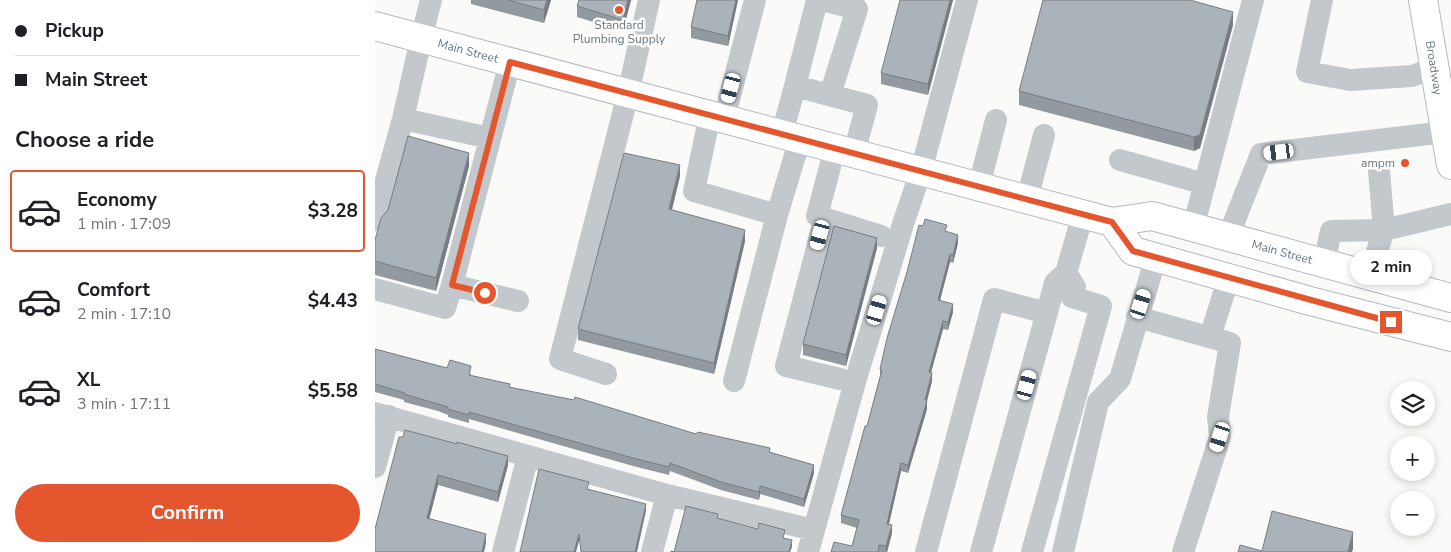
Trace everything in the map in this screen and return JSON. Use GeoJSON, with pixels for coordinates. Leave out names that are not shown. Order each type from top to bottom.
{"type":"FeatureCollection","features":[{"type":"Feature","properties":{"kind":"main road","name":"Broadway"},"geometry":{"type":"LineString","coordinates":[[1423,0],[1451,165]]}},
{"type":"Feature","properties":{"kind":"main road","name":"Main Street"},"geometry":{"type":"LineString","coordinates":[[375,26],[1112,222],[1152,216],[1451,298]]}},
{"type":"Feature","properties":{"kind":"main road"},"geometry":{"type":"LineString","coordinates":[[1112,222],[1133,251],[1309,301],[1451,337]]}},
{"type":"Feature","properties":{"kind":"street"},"geometry":{"type":"LineString","coordinates":[[375,220],[403,119],[431,0]]}},
{"type":"Feature","properties":{"kind":"street"},"geometry":{"type":"LineString","coordinates":[[606,374],[560,359],[628,94],[649,0]]}},
{"type":"Feature","properties":{"kind":"street"},"geometry":{"type":"LineString","coordinates":[[755,0],[694,191],[777,215]]}},
{"type":"Feature","properties":{"kind":"street"},"geometry":{"type":"LineString","coordinates":[[733,381],[777,215],[791,137],[795,86],[817,0]]}},
{"type":"Feature","properties":{"kind":"street"},"geometry":{"type":"LineString","coordinates":[[823,0],[857,9],[830,95]]}},
{"type":"Feature","properties":{"kind":"street"},"geometry":{"type":"LineString","coordinates":[[809,552],[855,382],[921,171],[967,0]]}},
{"type":"Feature","properties":{"kind":"street"},"geometry":{"type":"LineString","coordinates":[[1193,228],[1253,0]]}},
{"type":"Feature","properties":{"kind":"street"},"geometry":{"type":"LineString","coordinates":[[1322,0],[1307,72],[1350,80],[1412,76],[1434,68]]}},
{"type":"Feature","properties":{"kind":"street"},"geometry":{"type":"LineString","coordinates":[[375,289],[445,308],[510,62]]}},
{"type":"Feature","properties":{"kind":"street"},"geometry":{"type":"LineString","coordinates":[[795,86],[867,105],[817,216],[881,236]]}},
{"type":"Feature","properties":{"kind":"street"},"geometry":{"type":"LineString","coordinates":[[403,119],[490,138]]}},
{"type":"Feature","properties":{"kind":"street"},"geometry":{"type":"LineString","coordinates":[[979,186],[996,120]]}},
{"type":"Feature","properties":{"kind":"street"},"geometry":{"type":"LineString","coordinates":[[1228,237],[1261,154],[1445,132]]}},
{"type":"Feature","properties":{"kind":"street"},"geometry":{"type":"LineString","coordinates":[[1027,199],[1044,135]]}},
{"type":"Feature","properties":{"kind":"street"},"geometry":{"type":"LineString","coordinates":[[1121,160],[1205,184]]}},
{"type":"Feature","properties":{"kind":"street"},"geometry":{"type":"LineString","coordinates":[[1369,276],[1384,230],[1379,171]]}},
{"type":"Feature","properties":{"kind":"street"},"geometry":{"type":"LineString","coordinates":[[981,552],[1040,317],[1055,283],[1066,272],[1083,214]]}},
{"type":"Feature","properties":{"kind":"street"},"geometry":{"type":"LineString","coordinates":[[1324,264],[1331,231],[1384,230],[1451,214]]}},
{"type":"Feature","properties":{"kind":"street"},"geometry":{"type":"LineString","coordinates":[[825,218],[786,366],[840,379]]}},
{"type":"Feature","properties":{"kind":"street"},"geometry":{"type":"LineString","coordinates":[[1063,552],[1098,402],[1120,379],[1156,257]]}},
{"type":"Feature","properties":{"kind":"street"},"geometry":{"type":"LineString","coordinates":[[1033,552],[1101,306],[1072,297],[1075,287],[1066,272]]}},
{"type":"Feature","properties":{"kind":"street"},"geometry":{"type":"LineString","coordinates":[[1210,337],[1229,277]]}},
{"type":"Feature","properties":{"kind":"street"},"geometry":{"type":"LineString","coordinates":[[452,285],[518,301]]}},
{"type":"Feature","properties":{"kind":"street"},"geometry":{"type":"LineString","coordinates":[[926,552],[994,299],[1040,317]]}},
{"type":"Feature","properties":{"kind":"street"},"geometry":{"type":"LineString","coordinates":[[1137,318],[1230,343],[1218,417],[1220,437],[1183,552]]}},
{"type":"Feature","properties":{"kind":"street"},"geometry":{"type":"LineString","coordinates":[[375,467],[382,415],[667,495],[814,530]]}},
{"type":"Feature","properties":{"kind":"street"},"geometry":{"type":"LineString","coordinates":[[503,552],[528,456]]}},
{"type":"Feature","properties":{"kind":"street"},"geometry":{"type":"LineString","coordinates":[[652,552],[667,495]]}},
{"type":"Feature","properties":{"kind":"building"},"geometry":{"type":"Polygon","coordinates":[[[508,0],[547,0],[544,10],[508,0]]]}},
{"type":"Feature","properties":{"kind":"building"},"geometry":{"type":"Polygon","coordinates":[[[579,0],[628,0],[623,20],[577,6],[579,0]]]}},
{"type":"Feature","properties":{"kind":"building"},"geometry":{"type":"Polygon","coordinates":[[[697,0],[736,0],[728,36],[691,27],[697,0]]]}},
{"type":"Feature","properties":{"kind":"building"},"geometry":{"type":"Polygon","coordinates":[[[900,0],[950,0],[928,84],[881,73],[900,0]]]}},
{"type":"Feature","properties":{"kind":"building"},"geometry":{"type":"Polygon","coordinates":[[[1043,0],[1190,0],[1233,12],[1200,135],[1194,137],[1019,91],[1043,0]]]}},
{"type":"Feature","properties":{"kind":"building"},"geometry":{"type":"Polygon","coordinates":[[[408,136],[469,153],[436,278],[375,261],[375,240],[381,218],[388,210],[408,136]]]}},
{"type":"Feature","properties":{"kind":"building"},"geometry":{"type":"Polygon","coordinates":[[[624,153],[680,165],[669,209],[745,230],[714,363],[578,329],[624,153]]]}},
{"type":"Feature","properties":{"kind":"building"},"geometry":{"type":"Polygon","coordinates":[[[925,219],[947,225],[945,231],[958,235],[953,255],[950,254],[938,300],[953,304],[948,322],[943,321],[929,372],[932,373],[925,400],[927,401],[908,465],[901,463],[887,524],[892,525],[886,546],[879,545],[878,552],[831,552],[834,542],[852,546],[859,520],[841,515],[865,426],[867,426],[882,370],[880,369],[887,338],[919,225],[923,226],[925,219]]]}},
{"type":"Feature","properties":{"kind":"building"},"geometry":{"type":"Polygon","coordinates":[[[834,226],[877,238],[846,355],[803,344],[834,226]]]}},
{"type":"Feature","properties":{"kind":"building"},"geometry":{"type":"Polygon","coordinates":[[[375,349],[447,368],[450,360],[471,366],[469,375],[510,384],[509,387],[574,400],[575,397],[696,434],[698,432],[770,448],[769,452],[814,465],[804,499],[760,486],[759,492],[721,482],[670,463],[669,467],[469,412],[469,415],[375,384],[375,349]]]}},
{"type":"Feature","properties":{"kind":"building"},"geometry":{"type":"Polygon","coordinates":[[[405,430],[508,456],[498,492],[438,475],[427,518],[486,534],[482,552],[375,552],[375,529],[399,437],[403,437],[405,430]]]}},
{"type":"Feature","properties":{"kind":"building"},"geometry":{"type":"Polygon","coordinates":[[[539,469],[589,482],[587,489],[646,504],[635,552],[581,552],[579,534],[574,552],[520,552],[539,469]]]}},
{"type":"Feature","properties":{"kind":"building"},"geometry":{"type":"Polygon","coordinates":[[[686,506],[718,514],[717,518],[758,529],[759,523],[785,530],[783,538],[792,540],[789,552],[674,552],[686,506]]]}},
{"type":"Feature","properties":{"kind":"building"},"geometry":{"type":"Polygon","coordinates":[[[1272,511],[1353,532],[1348,552],[1238,552],[1240,545],[1262,551],[1272,511]]]}},
{"type":"Feature","properties":{"kind":"place","name":"Standard Plumbing Supply"},"geometry":{"type":"Point","coordinates":[619,10]}},
{"type":"Feature","properties":{"kind":"place","name":"ampm"},"geometry":{"type":"Point","coordinates":[1405,163]}},
{"type":"Feature","properties":{"kind":"route"},"geometry":{"type":"LineString","coordinates":[[485,293],[452,285],[510,62],[1112,222],[1133,251],[1309,301],[1391,322]]}}]}
